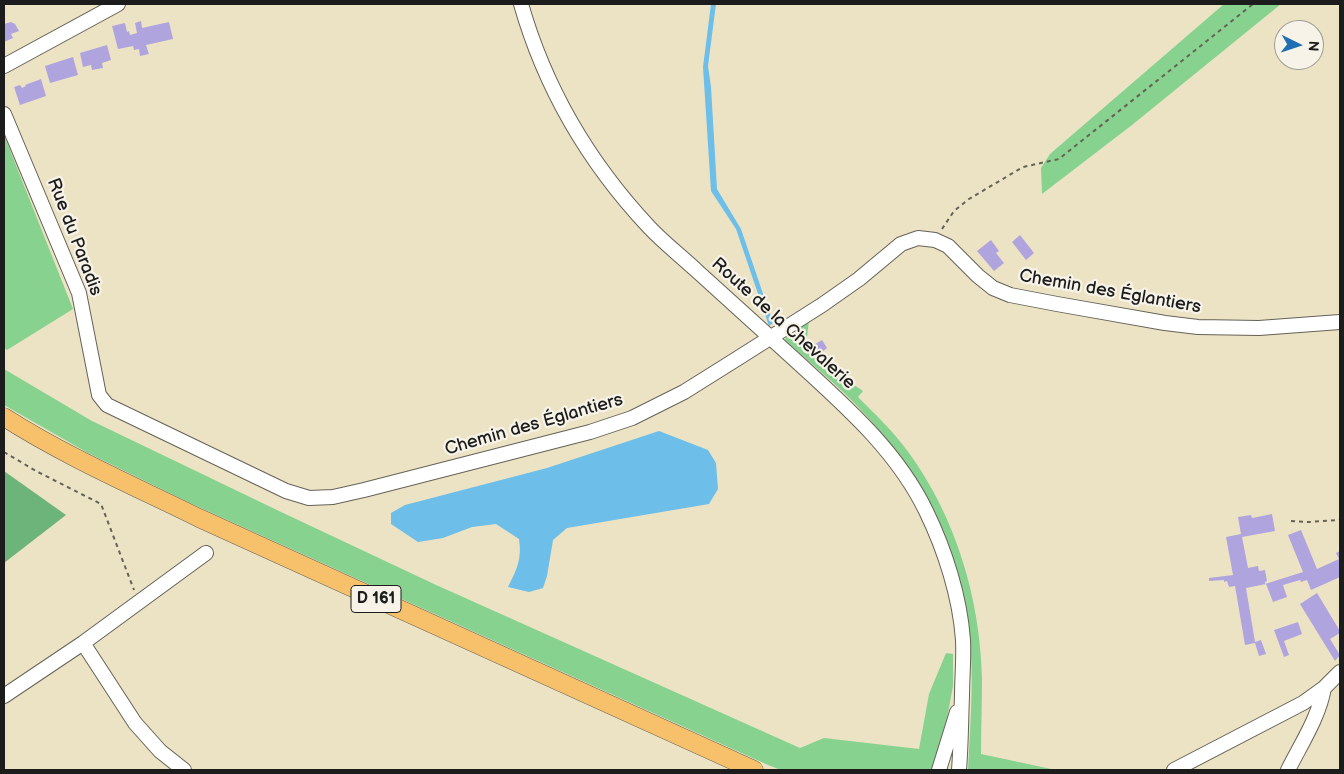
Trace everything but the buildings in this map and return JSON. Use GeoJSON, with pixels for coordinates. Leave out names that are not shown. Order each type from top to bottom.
{"type":"FeatureCollection","features":[{"type":"Feature","properties":{"kind":"main road","name":"D 161"},"geometry":{"type":"LineString","coordinates":[[4,417],[108,474],[199,518],[754,770]]}},
{"type":"Feature","properties":{"kind":"street"},"geometry":{"type":"LineString","coordinates":[[4,66],[118,4]]}},
{"type":"Feature","properties":{"kind":"street","name":"Route de la Chevalerie"},"geometry":{"type":"LineString","coordinates":[[520,4],[536,49],[558,100],[576,133],[613,185],[650,228],[868,428],[914,490],[936,535],[954,588],[962,638],[962,726],[959,770]]}},
{"type":"Feature","properties":{"kind":"street","name":"Rue du Paradis"},"geometry":{"type":"LineString","coordinates":[[4,114],[79,293],[99,395],[107,405]]}},
{"type":"Feature","properties":{"kind":"street","name":"Chemin des Églantiers"},"geometry":{"type":"LineString","coordinates":[[107,405],[286,491],[309,498],[333,497],[580,435],[632,418],[684,392],[770,338],[859,279],[901,244],[918,238],[935,240],[948,246],[993,288],[1010,295],[1040,301],[1166,324],[1198,327],[1259,328],[1340,322]]}},
{"type":"Feature","properties":{"kind":"street"},"geometry":{"type":"LineString","coordinates":[[4,696],[83,643],[206,553]]}},
{"type":"Feature","properties":{"kind":"street"},"geometry":{"type":"LineString","coordinates":[[83,643],[135,722],[160,751],[184,770]]}},
{"type":"Feature","properties":{"kind":"street"},"geometry":{"type":"LineString","coordinates":[[1174,770],[1304,703],[1324,688],[1340,672]]}},
{"type":"Feature","properties":{"kind":"street"},"geometry":{"type":"LineString","coordinates":[[1288,770],[1313,721],[1322,700],[1324,688]]}},
{"type":"Feature","properties":{"kind":"street","name":"Route de la Chevalerie"},"geometry":{"type":"LineString","coordinates":[[939,770],[962,695]]}},
{"type":"Feature","properties":{"kind":"path"},"geometry":{"type":"LineString","coordinates":[[935,240],[954,211],[969,199],[1023,167],[1059,159],[1253,4]]}},
{"type":"Feature","properties":{"kind":"path"},"geometry":{"type":"LineString","coordinates":[[4,452],[36,471],[101,504],[138,601]]}},
{"type":"Feature","properties":{"kind":"path"},"geometry":{"type":"LineString","coordinates":[[1291,521],[1340,520]]}},
{"type":"Feature","properties":{"kind":"green space"},"geometry":{"type":"Polygon","coordinates":[[[1224,4],[1281,4],[1132,125],[1042,194],[1041,168],[1050,154],[1224,4]]]}},
{"type":"Feature","properties":{"kind":"green space"},"geometry":{"type":"Polygon","coordinates":[[[4,135],[73,309],[7,350],[4,348],[4,135]]]}},
{"type":"Feature","properties":{"kind":"green space"},"geometry":{"type":"Polygon","coordinates":[[[809,320],[806,347],[833,371],[863,391],[858,397],[891,431],[909,453],[926,478],[952,532],[970,589],[980,648],[982,678],[981,754],[1056,770],[968,770],[971,653],[968,622],[954,562],[930,505],[897,453],[857,405],[785,340],[788,333],[809,320]]]}},
{"type":"Feature","properties":{"kind":"green space"},"geometry":{"type":"Polygon","coordinates":[[[4,369],[92,421],[279,511],[434,584],[800,748],[824,738],[919,749],[929,694],[946,653],[953,654],[953,686],[947,718],[933,766],[931,770],[781,770],[768,765],[190,503],[88,453],[4,405],[4,369]]]}},
{"type":"Feature","properties":{"kind":"green space"},"geometry":{"type":"Polygon","coordinates":[[[4,471],[66,515],[4,563],[4,471]]]}},
{"type":"Feature","properties":{"kind":"water"},"geometry":{"type":"Polygon","coordinates":[[[711,4],[716,4],[708,66],[717,189],[741,229],[773,323],[769,326],[736,229],[711,191],[703,67],[711,4]]]}},
{"type":"Feature","properties":{"kind":"water"},"geometry":{"type":"Polygon","coordinates":[[[659,431],[708,450],[716,463],[718,489],[709,504],[567,528],[553,540],[543,588],[529,592],[508,587],[518,564],[520,552],[519,539],[496,524],[472,527],[443,538],[418,542],[391,524],[391,513],[405,505],[547,468],[659,431]]]}}]}
